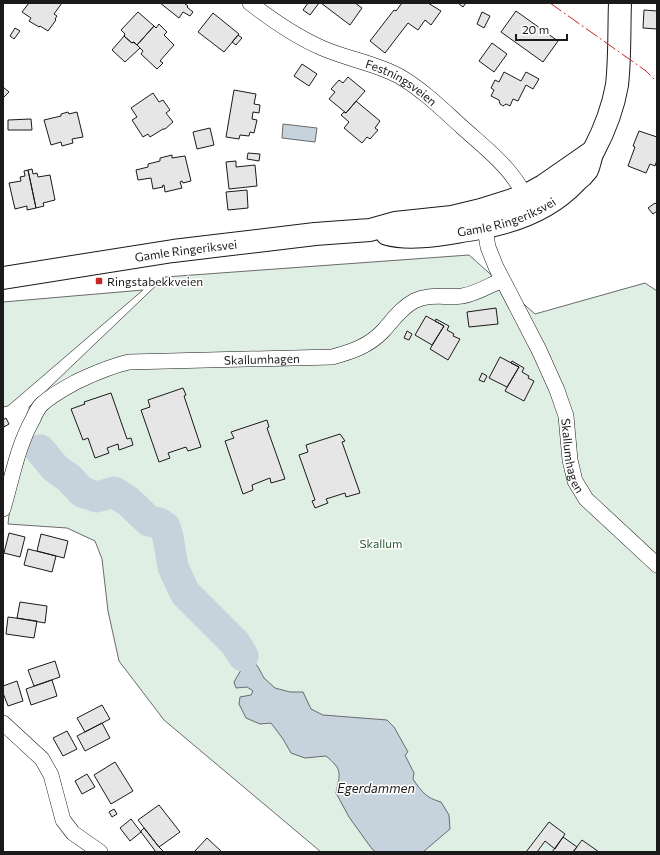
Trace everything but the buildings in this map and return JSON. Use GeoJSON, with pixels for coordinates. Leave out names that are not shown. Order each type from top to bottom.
{"type":"FeatureCollection","features":[{"type":"Feature","properties":{"kind":"main road","name":"Gamle Ringeriksvei"},"geometry":{"type":"LineString","coordinates":[[483,219],[509,221],[527,214],[555,200],[572,186],[586,170],[592,152],[601,138],[613,106],[617,84],[620,3]]}},
{"type":"Feature","properties":{"kind":"main road","name":"Gamle Ringeriksvei"},"geometry":{"type":"LineString","coordinates":[[3,278],[173,251],[315,234],[370,230],[397,237],[430,235],[483,219],[505,204],[526,196],[543,186],[592,152]]}},
{"type":"Feature","properties":{"kind":"street","name":"Festningsveien"},"geometry":{"type":"LineString","coordinates":[[250,3],[298,35],[322,48],[371,64],[398,76],[421,91],[505,166],[519,183],[526,196]]}},
{"type":"Feature","properties":{"kind":"street","name":"Skallumhagen"},"geometry":{"type":"LineString","coordinates":[[483,219],[488,247],[502,280],[523,318],[557,390],[566,416],[570,460],[575,481],[586,499],[657,565]]}},
{"type":"Feature","properties":{"kind":"street","name":"Skallumhagen"},"geometry":{"type":"LineString","coordinates":[[3,509],[16,461],[26,432],[41,405],[56,392],[92,374],[114,365],[129,362],[332,357],[352,352],[366,345],[381,333],[401,310],[414,301],[430,296],[462,296],[502,280]]}},
{"type":"Feature","properties":{"kind":"street"},"geometry":{"type":"LineString","coordinates":[[3,722],[42,759],[51,775],[63,820],[74,833],[100,852]]}},
{"type":"Feature","properties":{"kind":"green space","name":"Skallum"},"geometry":{"type":"Polygon","coordinates":[[[469,255],[535,314],[645,283],[657,291],[657,852],[321,852],[164,720],[119,661],[108,611],[102,559],[95,541],[67,528],[8,524],[10,506],[31,437],[29,407],[165,277],[469,255]]]}},
{"type":"Feature","properties":{"kind":"green space"},"geometry":{"type":"Polygon","coordinates":[[[143,290],[8,406],[3,407],[3,302],[143,290]]]}},
{"type":"Feature","properties":{"kind":"water"},"geometry":{"type":"Polygon","coordinates":[[[283,124],[317,128],[315,142],[282,138],[283,124]]]}},
{"type":"Feature","properties":{"kind":"water","name":"Egerdammen"},"geometry":{"type":"Polygon","coordinates":[[[246,653],[258,667],[264,678],[275,688],[290,692],[303,692],[311,709],[323,715],[387,720],[394,727],[408,752],[405,755],[414,773],[413,779],[425,794],[432,799],[441,802],[449,815],[450,829],[423,852],[376,852],[372,849],[349,817],[336,793],[339,781],[339,772],[335,765],[326,756],[305,758],[291,753],[271,723],[260,724],[246,718],[239,704],[240,697],[251,695],[253,691],[247,687],[236,688],[234,682],[241,670],[240,658],[246,653]]]}},
{"type":"Feature","properties":{"kind":"waterway"},"geometry":{"type":"LineString","coordinates":[[40,450],[55,468],[69,478],[82,492],[97,497],[114,492],[129,502],[149,521],[159,523],[165,527],[173,567],[185,593],[235,643],[243,656]]}},
{"type":"Feature","properties":{"kind":"power"},"geometry":{"type":"LineString","coordinates":[[550,3],[646,71],[657,82]]}},
{"type":"Feature","properties":{"kind":"place","name":"Ringstabekkveien"},"geometry":{"type":"Point","coordinates":[99,281]}}]}
